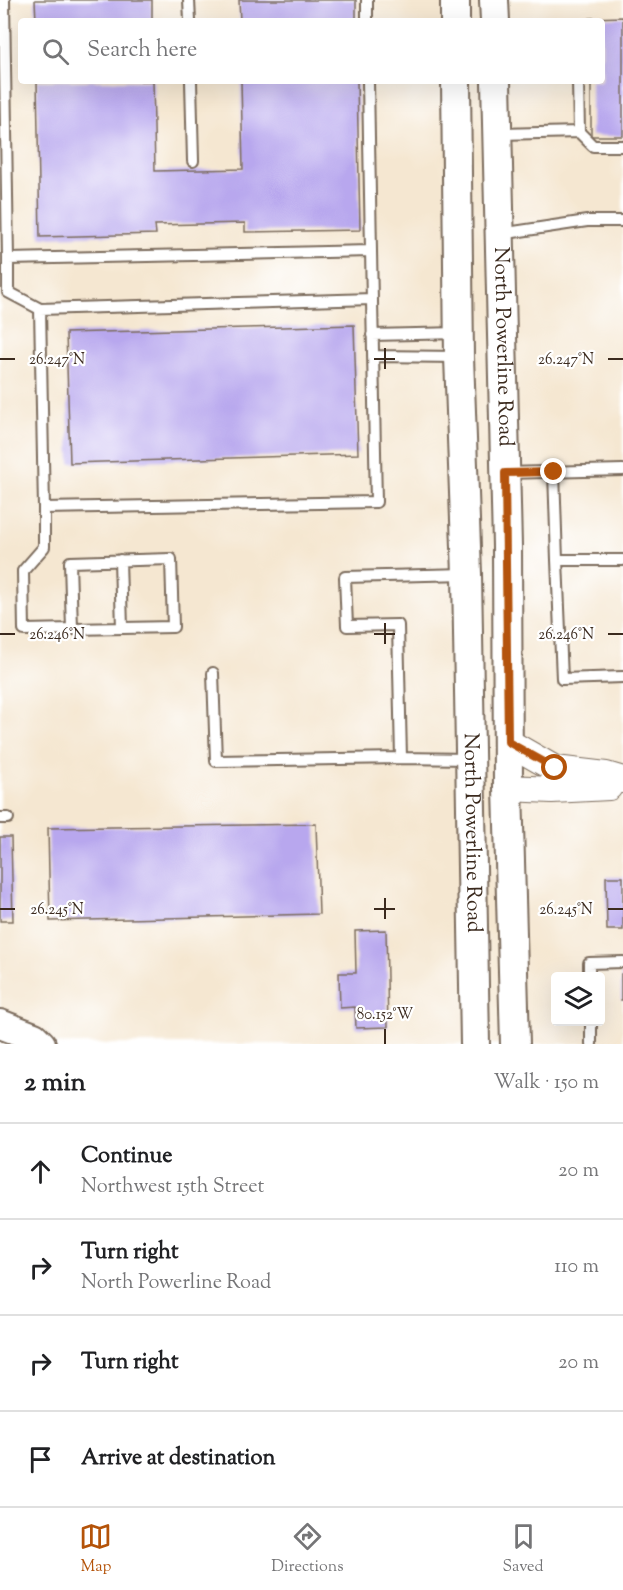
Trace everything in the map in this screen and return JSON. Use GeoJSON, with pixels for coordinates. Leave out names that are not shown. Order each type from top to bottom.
{"type":"FeatureCollection","features":[{"type":"Feature","properties":{"kind":"main road"},"geometry":{"type":"LineString","coordinates":[[454,0],[455,18]]}},
{"type":"Feature","properties":{"kind":"main road"},"geometry":{"type":"LineString","coordinates":[[494,0],[495,18]]}},
{"type":"Feature","properties":{"kind":"main road","name":"North Powerline Road"},"geometry":{"type":"LineString","coordinates":[[456,84],[459,345],[467,574],[475,1044]]}},
{"type":"Feature","properties":{"kind":"main road","name":"North Powerline Road"},"geometry":{"type":"LineString","coordinates":[[496,84],[505,473],[508,788],[515,1044]]}},
{"type":"Feature","properties":{"kind":"main road"},"geometry":{"type":"LineString","coordinates":[[469,694],[488,760],[497,777],[508,788]]}},
{"type":"Feature","properties":{"kind":"main road"},"geometry":{"type":"LineString","coordinates":[[471,798],[486,807],[491,814],[510,856]]}},
{"type":"Feature","properties":{"kind":"main road"},"geometry":{"type":"LineString","coordinates":[[0,1024],[34,1037],[41,1044]]}},
{"type":"Feature","properties":{"kind":"street"},"geometry":{"type":"LineString","coordinates":[[508,742],[555,768],[606,775],[623,780]]}},
{"type":"Feature","properties":{"kind":"street"},"geometry":{"type":"LineString","coordinates":[[508,788],[552,790],[623,786]]}},
{"type":"Feature","properties":{"kind":"lane"},"geometry":{"type":"LineString","coordinates":[[4,0],[8,292],[40,309],[372,299]]}},
{"type":"Feature","properties":{"kind":"lane"},"geometry":{"type":"LineString","coordinates":[[189,0],[190,18]]}},
{"type":"Feature","properties":{"kind":"lane"},"geometry":{"type":"LineString","coordinates":[[367,0],[368,18]]}},
{"type":"Feature","properties":{"kind":"lane"},"geometry":{"type":"LineString","coordinates":[[191,84],[193,161]]}},
{"type":"Feature","properties":{"kind":"lane"},"geometry":{"type":"LineString","coordinates":[[44,508],[376,502],[368,84]]}},
{"type":"Feature","properties":{"kind":"lane"},"geometry":{"type":"LineString","coordinates":[[578,84],[579,132],[593,146],[623,146]]}},
{"type":"Feature","properties":{"kind":"lane"},"geometry":{"type":"LineString","coordinates":[[497,134],[579,132]]}},
{"type":"Feature","properties":{"kind":"lane"},"geometry":{"type":"LineString","coordinates":[[500,234],[587,222],[623,221]]}},
{"type":"Feature","properties":{"kind":"lane"},"geometry":{"type":"LineString","coordinates":[[8,259],[371,251]]}},
{"type":"Feature","properties":{"kind":"lane"},"geometry":{"type":"LineString","coordinates":[[40,309],[45,548],[23,571],[24,630],[173,627],[171,559],[70,562],[72,629]]}},
{"type":"Feature","properties":{"kind":"lane"},"geometry":{"type":"LineString","coordinates":[[372,335],[459,345]]}},
{"type":"Feature","properties":{"kind":"lane"},"geometry":{"type":"LineString","coordinates":[[373,356],[459,345]]}},
{"type":"Feature","properties":{"kind":"lane"},"geometry":{"type":"LineString","coordinates":[[505,473],[623,470]]}},
{"type":"Feature","properties":{"kind":"lane"},"geometry":{"type":"LineString","coordinates":[[554,472],[562,679],[623,677]]}},
{"type":"Feature","properties":{"kind":"lane"},"geometry":{"type":"LineString","coordinates":[[120,560],[122,628]]}},
{"type":"Feature","properties":{"kind":"lane"},"geometry":{"type":"LineString","coordinates":[[557,560],[623,560]]}},
{"type":"Feature","properties":{"kind":"lane"},"geometry":{"type":"LineString","coordinates":[[401,758],[398,625],[347,626],[345,577],[467,574]]}},
{"type":"Feature","properties":{"kind":"lane"},"geometry":{"type":"LineString","coordinates":[[213,673],[216,761],[470,759]]}},
{"type":"Feature","properties":{"kind":"lane"},"geometry":{"type":"LineString","coordinates":[[590,972],[589,963],[623,962]]}},
{"type":"Feature","properties":{"kind":"lane"},"geometry":{"type":"LineString","coordinates":[[591,1026],[591,1044]]}},
{"type":"Feature","properties":{"kind":"building"},"geometry":{"type":"Polygon","coordinates":[[[35,0],[152,0],[152,18],[36,18],[35,0]]]}},
{"type":"Feature","properties":{"kind":"building"},"geometry":{"type":"Polygon","coordinates":[[[239,0],[356,0],[356,18],[240,18],[239,0]]]}},
{"type":"Feature","properties":{"kind":"building"},"geometry":{"type":"Polygon","coordinates":[[[623,17],[623,136],[591,136],[591,84],[605,84],[605,18],[590,18],[623,17]]]}},
{"type":"Feature","properties":{"kind":"building"},"geometry":{"type":"Polygon","coordinates":[[[37,84],[153,84],[155,171],[243,169],[241,84],[357,84],[360,230],[245,232],[245,223],[155,225],[156,234],[40,237],[37,84]]]}},
{"type":"Feature","properties":{"kind":"building"},"geometry":{"type":"Polygon","coordinates":[[[354,325],[358,454],[70,463],[66,333],[354,325]]]}},
{"type":"Feature","properties":{"kind":"building"},"geometry":{"type":"Polygon","coordinates":[[[316,824],[319,914],[50,921],[48,828],[316,824]]]}},
{"type":"Feature","properties":{"kind":"building"},"geometry":{"type":"Polygon","coordinates":[[[0,837],[11,837],[13,921],[0,921],[0,837]]]}},
{"type":"Feature","properties":{"kind":"building"},"geometry":{"type":"Polygon","coordinates":[[[606,877],[623,877],[623,930],[607,930],[606,877]]]}},
{"type":"Feature","properties":{"kind":"building"},"geometry":{"type":"Polygon","coordinates":[[[386,930],[388,1027],[356,1028],[355,1007],[340,1008],[339,973],[356,973],[355,931],[386,930]]]}},
{"type":"Feature","properties":{"kind":"building"},"geometry":{"type":"Polygon","coordinates":[[[621,974],[623,974],[623,1000],[621,1000],[621,974]]]}},
{"type":"Feature","properties":{"kind":"route"},"geometry":{"type":"LineString","coordinates":[[554,472],[505,473],[508,742],[555,768]]}}]}
